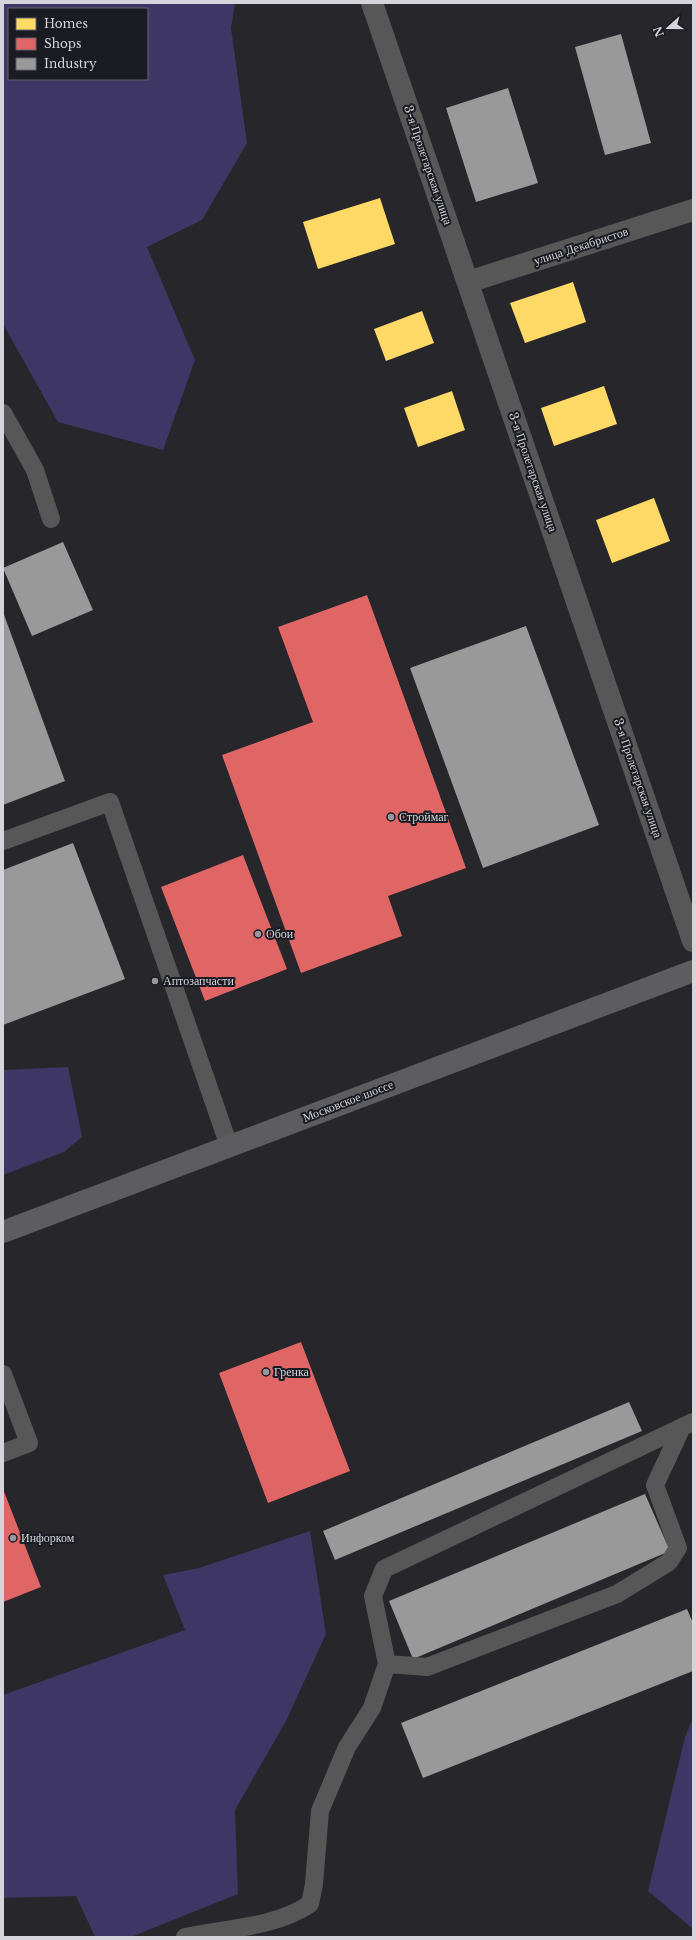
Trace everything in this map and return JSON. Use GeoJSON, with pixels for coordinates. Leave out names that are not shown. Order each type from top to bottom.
{"type":"FeatureCollection","features":[{"type":"Feature","properties":{"kind":"highway","name":"Московское шоссе"},"geometry":{"type":"LineString","coordinates":[[3,1232],[693,971]]}},
{"type":"Feature","properties":{"kind":"street","name":"3-я Пролетарская улица"},"geometry":{"type":"LineString","coordinates":[[372,3],[693,941]]}},
{"type":"Feature","properties":{"kind":"street","name":"улица Декабристов"},"geometry":{"type":"LineString","coordinates":[[468,282],[693,210]]}},
{"type":"Feature","properties":{"kind":"lane"},"geometry":{"type":"LineString","coordinates":[[3,413],[35,470],[51,519]]}},
{"type":"Feature","properties":{"kind":"lane"},"geometry":{"type":"LineString","coordinates":[[3,841],[110,802],[229,1146]]}},
{"type":"Feature","properties":{"kind":"lane"},"geometry":{"type":"LineString","coordinates":[[3,1374],[29,1443],[3,1453]]}},
{"type":"Feature","properties":{"kind":"lane"},"geometry":{"type":"LineString","coordinates":[[185,1937],[265,1922],[298,1912],[310,1904],[314,1884],[320,1810],[347,1747],[372,1708],[387,1664],[373,1596],[384,1569],[687,1425]]}},
{"type":"Feature","properties":{"kind":"lane"},"geometry":{"type":"LineString","coordinates":[[387,1664],[427,1667],[617,1594],[669,1562],[678,1548],[654,1485],[687,1425]]}},
{"type":"Feature","properties":{"kind":"shaded area"},"geometry":{"type":"Polygon","coordinates":[[[3,3],[235,3],[231,28],[247,143],[202,220],[147,247],[195,360],[163,450],[58,422],[3,324],[3,3]]]}},
{"type":"Feature","properties":{"kind":"shaded area"},"geometry":{"type":"Polygon","coordinates":[[[68,1067],[82,1137],[64,1152],[3,1175],[3,1070],[68,1067]]]}},
{"type":"Feature","properties":{"kind":"shaded area"},"geometry":{"type":"Polygon","coordinates":[[[310,1531],[326,1634],[286,1721],[235,1810],[238,1894],[131,1937],[95,1937],[76,1896],[3,1898],[3,1695],[185,1630],[163,1575],[199,1568],[310,1531]]]}},
{"type":"Feature","properties":{"kind":"shaded area"},"geometry":{"type":"Polygon","coordinates":[[[693,1718],[693,1929],[648,1891],[685,1737],[693,1718]]]}},
{"type":"Feature","properties":{"kind":"building: Homes"},"geometry":{"type":"Polygon","coordinates":[[[380,198],[395,244],[318,269],[303,222],[380,198]]]}},
{"type":"Feature","properties":{"kind":"building: Homes"},"geometry":{"type":"Polygon","coordinates":[[[573,282],[586,322],[525,343],[510,303],[573,282]]]}},
{"type":"Feature","properties":{"kind":"building: Homes"},"geometry":{"type":"Polygon","coordinates":[[[422,311],[434,343],[386,361],[374,329],[422,311]]]}},
{"type":"Feature","properties":{"kind":"building: Homes"},"geometry":{"type":"Polygon","coordinates":[[[604,386],[617,424],[554,446],[541,408],[604,386]]]}},
{"type":"Feature","properties":{"kind":"building: Homes"},"geometry":{"type":"Polygon","coordinates":[[[452,391],[465,430],[418,447],[404,408],[452,391]]]}},
{"type":"Feature","properties":{"kind":"building: Homes"},"geometry":{"type":"Polygon","coordinates":[[[654,498],[670,541],[612,563],[596,520],[654,498]]]}},
{"type":"Feature","properties":{"kind":"building: Shops"},"geometry":{"type":"Polygon","coordinates":[[[367,595],[466,868],[388,896],[402,936],[301,973],[222,755],[313,722],[278,627],[367,595]]]}},
{"type":"Feature","properties":{"kind":"building: Shops"},"geometry":{"type":"Polygon","coordinates":[[[243,855],[287,969],[205,1001],[161,887],[243,855]]]}},
{"type":"Feature","properties":{"kind":"building: Shops"},"geometry":{"type":"Polygon","coordinates":[[[301,1342],[350,1471],[268,1503],[219,1373],[301,1342]]]}},
{"type":"Feature","properties":{"kind":"building: Shops","name":"Инфорком"},"geometry":{"type":"Polygon","coordinates":[[[3,1489],[41,1587],[3,1602],[3,1489]]]}},
{"type":"Feature","properties":{"kind":"building: Industry"},"geometry":{"type":"Polygon","coordinates":[[[621,34],[651,143],[605,155],[575,47],[621,34]]]}},
{"type":"Feature","properties":{"kind":"building: Industry"},"geometry":{"type":"Polygon","coordinates":[[[508,88],[538,183],[476,202],[446,108],[508,88]]]}},
{"type":"Feature","properties":{"kind":"building: Industry"},"geometry":{"type":"Polygon","coordinates":[[[63,542],[93,610],[32,636],[3,568],[63,542]]]}},
{"type":"Feature","properties":{"kind":"building: Industry"},"geometry":{"type":"Polygon","coordinates":[[[3,612],[65,781],[3,805],[3,612]]]}},
{"type":"Feature","properties":{"kind":"building: Industry"},"geometry":{"type":"Polygon","coordinates":[[[526,626],[599,825],[483,868],[410,668],[526,626]]]}},
{"type":"Feature","properties":{"kind":"building: Industry"},"geometry":{"type":"Polygon","coordinates":[[[73,843],[125,979],[3,1025],[3,870],[73,843]]]}},
{"type":"Feature","properties":{"kind":"building: Industry"},"geometry":{"type":"Polygon","coordinates":[[[629,1402],[642,1431],[335,1560],[323,1531],[629,1402]]]}},
{"type":"Feature","properties":{"kind":"building: Industry"},"geometry":{"type":"Polygon","coordinates":[[[645,1494],[670,1551],[413,1659],[389,1601],[645,1494]]]}},
{"type":"Feature","properties":{"kind":"building: Industry"},"geometry":{"type":"Polygon","coordinates":[[[687,1609],[693,1623],[693,1671],[423,1778],[401,1723],[687,1609]]]}},
{"type":"Feature","properties":{"kind":"place","name":"Строймаг"},"geometry":{"type":"Point","coordinates":[391,817]}},
{"type":"Feature","properties":{"kind":"place","name":"Обои"},"geometry":{"type":"Point","coordinates":[258,934]}},
{"type":"Feature","properties":{"kind":"place","name":"Аптозапчасти"},"geometry":{"type":"Point","coordinates":[155,981]}},
{"type":"Feature","properties":{"kind":"place","name":"Гренка"},"geometry":{"type":"Point","coordinates":[266,1372]}},
{"type":"Feature","properties":{"kind":"place","name":"Инфорком"},"geometry":{"type":"Point","coordinates":[13,1538]}}]}
